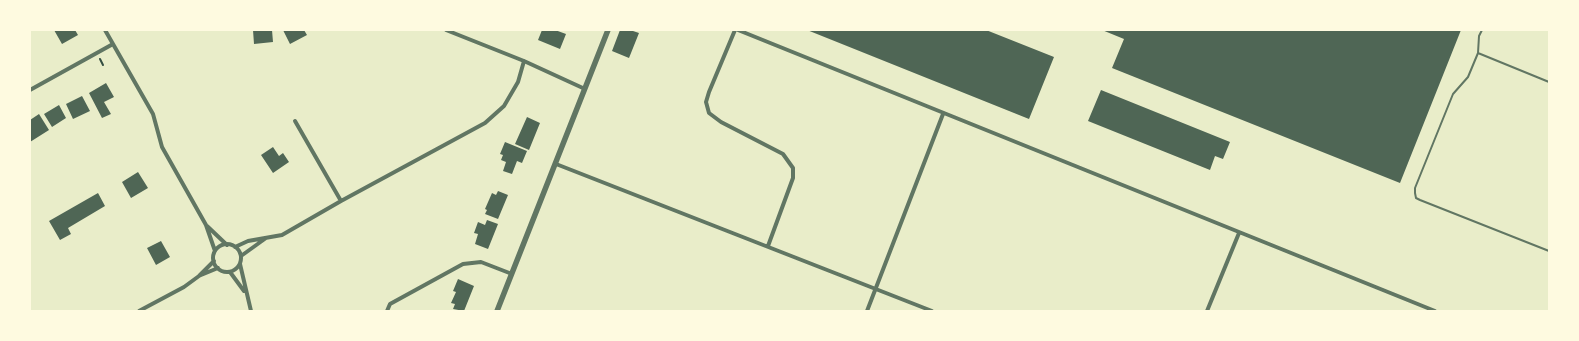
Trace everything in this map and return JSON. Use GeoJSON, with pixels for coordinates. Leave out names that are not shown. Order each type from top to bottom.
{"type":"FeatureCollection","features":[{"type":"Feature","properties":{"kind":"street"},"geometry":{"type":"LineString","coordinates":[[106,30],[153,114],[162,147],[206,225],[215,251]]}},
{"type":"Feature","properties":{"kind":"street"},"geometry":{"type":"LineString","coordinates":[[446,30],[524,61],[585,89]]}},
{"type":"Feature","properties":{"kind":"street"},"geometry":{"type":"LineString","coordinates":[[497,311],[608,30]]}},
{"type":"Feature","properties":{"kind":"street"},"geometry":{"type":"LineString","coordinates":[[735,30],[706,102],[709,112],[721,122],[782,154],[793,168],[793,178],[768,246]]}},
{"type":"Feature","properties":{"kind":"street"},"geometry":{"type":"LineString","coordinates":[[738,30],[1435,311]]}},
{"type":"Feature","properties":{"kind":"street"},"geometry":{"type":"LineString","coordinates":[[30,90],[113,44]]}},
{"type":"Feature","properties":{"kind":"street"},"geometry":{"type":"LineString","coordinates":[[236,247],[248,241],[282,235],[341,201],[485,123],[504,106],[518,82],[524,61]]}},
{"type":"Feature","properties":{"kind":"street"},"geometry":{"type":"LineString","coordinates":[[866,311],[944,114]]}},
{"type":"Feature","properties":{"kind":"street"},"geometry":{"type":"LineString","coordinates":[[295,122],[341,201]]}},
{"type":"Feature","properties":{"kind":"street"},"geometry":{"type":"LineString","coordinates":[[556,164],[932,311]]}},
{"type":"Feature","properties":{"kind":"street"},"geometry":{"type":"LineString","coordinates":[[206,225],[227,244],[236,247],[239,251],[241,256],[240,264],[251,311]]}},
{"type":"Feature","properties":{"kind":"street"},"geometry":{"type":"LineString","coordinates":[[1207,311],[1239,233]]}},
{"type":"Feature","properties":{"kind":"street"},"geometry":{"type":"LineString","coordinates":[[241,256],[268,237]]}},
{"type":"Feature","properties":{"kind":"street"},"geometry":{"type":"LineString","coordinates":[[227,244],[219,247],[213,256],[218,268],[224,272],[230,272],[236,269],[240,264]]}},
{"type":"Feature","properties":{"kind":"street"},"geometry":{"type":"LineString","coordinates":[[139,311],[184,287],[199,276],[214,261]]}},
{"type":"Feature","properties":{"kind":"street"},"geometry":{"type":"LineString","coordinates":[[387,311],[390,304],[463,264],[481,262],[512,274]]}},
{"type":"Feature","properties":{"kind":"street"},"geometry":{"type":"LineString","coordinates":[[199,276],[218,268]]}},
{"type":"Feature","properties":{"kind":"street"},"geometry":{"type":"LineString","coordinates":[[230,272],[246,293]]}},
{"type":"Feature","properties":{"kind":"lane"},"geometry":{"type":"LineString","coordinates":[[1482,30],[1479,36],[1478,53],[1468,77],[1452,94],[1414,193],[1416,198],[1549,251]]}},
{"type":"Feature","properties":{"kind":"lane"},"geometry":{"type":"LineString","coordinates":[[1478,53],[1549,82]]}},
{"type":"Feature","properties":{"kind":"building"},"geometry":{"type":"Polygon","coordinates":[[[54,30],[75,30],[78,35],[62,44],[54,30]]]}},
{"type":"Feature","properties":{"kind":"building"},"geometry":{"type":"Polygon","coordinates":[[[253,30],[272,30],[273,42],[254,44],[253,30]]]}},
{"type":"Feature","properties":{"kind":"building"},"geometry":{"type":"Polygon","coordinates":[[[283,30],[304,30],[307,35],[290,44],[283,30]]]}},
{"type":"Feature","properties":{"kind":"building"},"geometry":{"type":"Polygon","coordinates":[[[542,30],[555,30],[566,34],[560,49],[538,40],[542,30]]]}},
{"type":"Feature","properties":{"kind":"building"},"geometry":{"type":"Polygon","coordinates":[[[620,30],[630,30],[639,33],[629,58],[612,51],[620,30]]]}},
{"type":"Feature","properties":{"kind":"building"},"geometry":{"type":"Polygon","coordinates":[[[807,30],[986,30],[1054,57],[1029,119],[807,30]]]}},
{"type":"Feature","properties":{"kind":"building"},"geometry":{"type":"Polygon","coordinates":[[[1102,30],[1461,30],[1400,183],[1112,68],[1124,39],[1102,30]]]}},
{"type":"Feature","properties":{"kind":"building"},"geometry":{"type":"Polygon","coordinates":[[[106,83],[114,97],[104,102],[111,114],[102,118],[89,93],[106,83]]]}},
{"type":"Feature","properties":{"kind":"building"},"geometry":{"type":"Polygon","coordinates":[[[1101,90],[1230,142],[1223,159],[1215,156],[1210,170],[1088,121],[1101,90]]]}},
{"type":"Feature","properties":{"kind":"building"},"geometry":{"type":"Polygon","coordinates":[[[82,96],[90,111],[73,119],[66,104],[82,96]]]}},
{"type":"Feature","properties":{"kind":"building"},"geometry":{"type":"Polygon","coordinates":[[[59,105],[66,118],[52,127],[44,114],[59,105]]]}},
{"type":"Feature","properties":{"kind":"building"},"geometry":{"type":"Polygon","coordinates":[[[39,114],[49,130],[30,142],[30,120],[39,114]]]}},
{"type":"Feature","properties":{"kind":"building"},"geometry":{"type":"Polygon","coordinates":[[[527,117],[540,123],[529,150],[515,144],[527,117]]]}},
{"type":"Feature","properties":{"kind":"building"},"geometry":{"type":"Polygon","coordinates":[[[505,142],[527,151],[522,163],[517,161],[512,174],[503,171],[506,162],[501,160],[503,155],[500,154],[505,142]]]}},
{"type":"Feature","properties":{"kind":"building"},"geometry":{"type":"Polygon","coordinates":[[[273,147],[279,156],[283,153],[289,162],[273,173],[261,155],[273,147]]]}},
{"type":"Feature","properties":{"kind":"building"},"geometry":{"type":"Polygon","coordinates":[[[138,172],[148,188],[131,198],[122,182],[138,172]]]}},
{"type":"Feature","properties":{"kind":"building"},"geometry":{"type":"Polygon","coordinates":[[[498,191],[508,195],[498,219],[485,214],[487,210],[485,209],[492,193],[496,195],[498,191]]]}},
{"type":"Feature","properties":{"kind":"building"},"geometry":{"type":"Polygon","coordinates":[[[98,193],[105,206],[68,228],[71,234],[60,240],[49,221],[98,193]]]}},
{"type":"Feature","properties":{"kind":"building"},"geometry":{"type":"Polygon","coordinates":[[[487,220],[498,224],[488,249],[475,244],[478,234],[474,233],[478,222],[485,225],[487,220]]]}},
{"type":"Feature","properties":{"kind":"building"},"geometry":{"type":"Polygon","coordinates":[[[161,241],[170,257],[156,265],[147,248],[161,241]]]}},
{"type":"Feature","properties":{"kind":"building"},"geometry":{"type":"Polygon","coordinates":[[[458,279],[474,286],[464,311],[453,309],[455,304],[451,303],[456,292],[453,291],[458,279]]]}}]}
